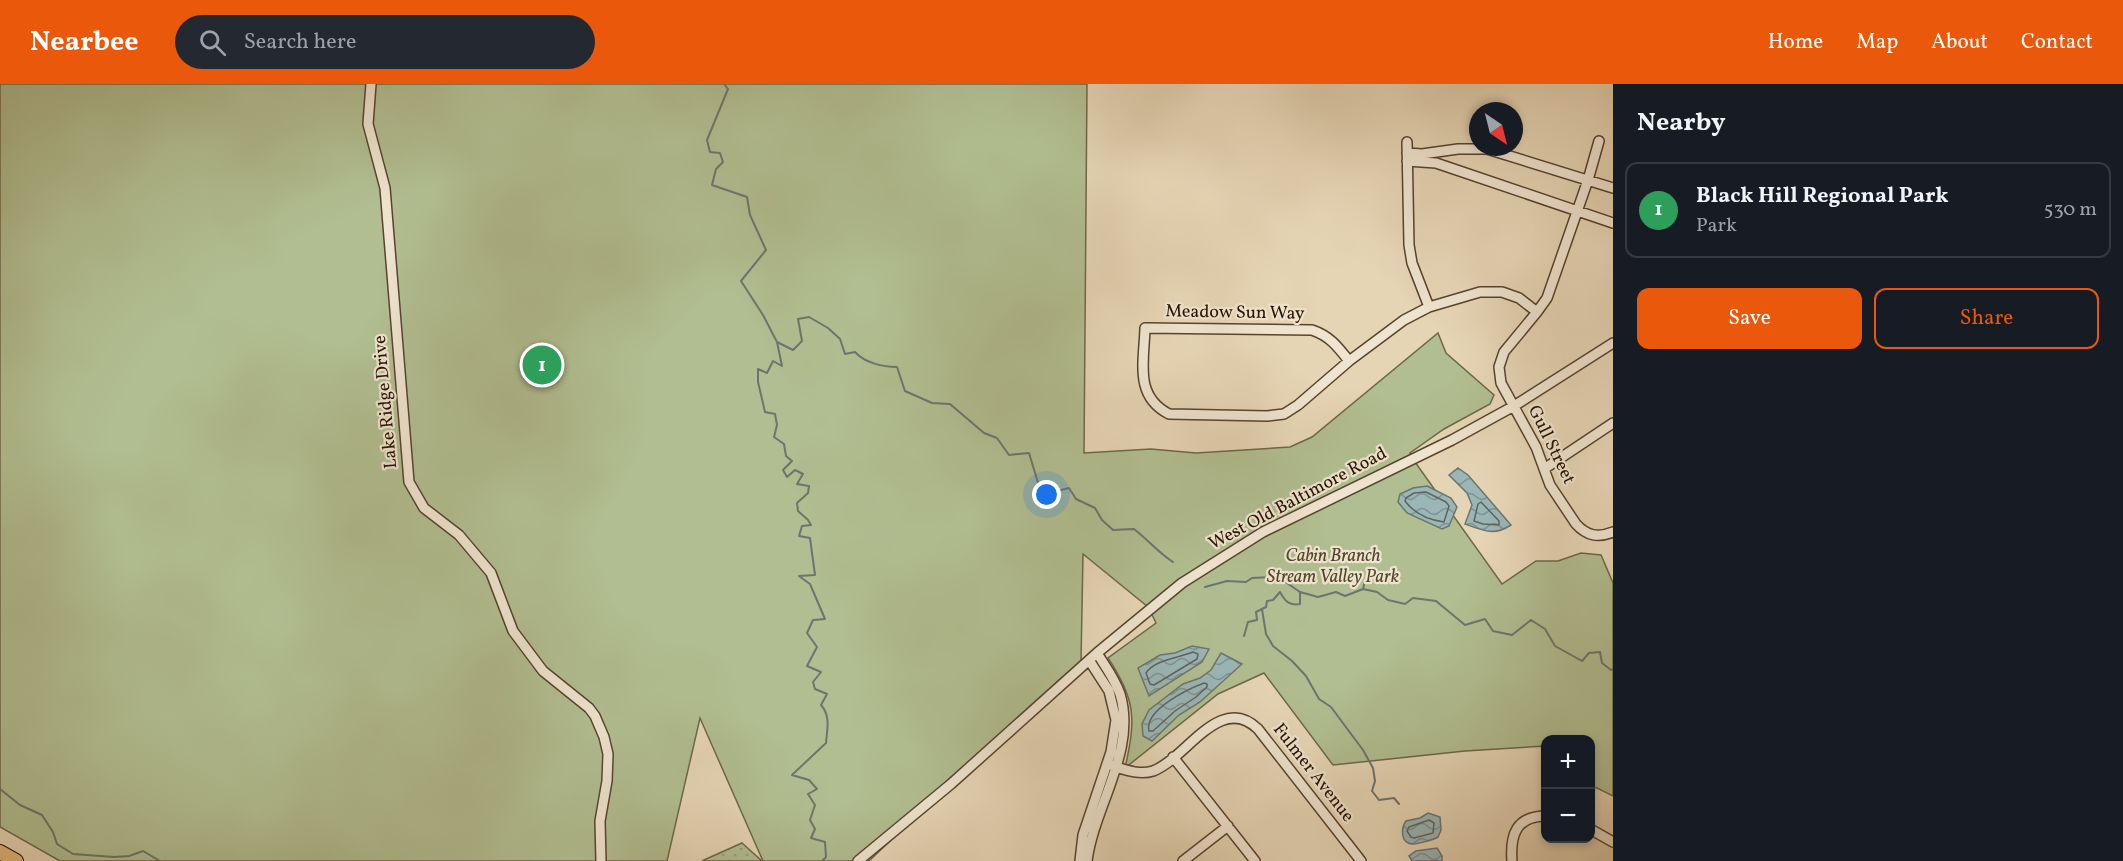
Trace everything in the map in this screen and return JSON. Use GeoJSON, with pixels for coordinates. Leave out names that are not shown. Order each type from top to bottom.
{"type":"FeatureCollection","features":[{"type":"Feature","properties":{"kind":"highway"},"geometry":{"type":"LineString","coordinates":[[0,852],[16,861]]}},
{"type":"Feature","properties":{"kind":"street","name":"Lake Ridge Drive"},"geometry":{"type":"LineString","coordinates":[[371,84],[368,124],[385,188],[409,482],[424,508],[459,535],[491,573],[513,631],[543,671],[589,708],[595,716],[608,754],[607,781],[600,821],[601,861]]}},
{"type":"Feature","properties":{"kind":"street"},"geometry":{"type":"LineString","coordinates":[[1349,362],[1404,320],[1429,307],[1480,292],[1502,292],[1519,298],[1537,312],[1546,298],[1588,180],[1599,141]]}},
{"type":"Feature","properties":{"kind":"street"},"geometry":{"type":"LineString","coordinates":[[1407,142],[1409,245],[1412,263],[1429,307]]}},
{"type":"Feature","properties":{"kind":"street"},"geometry":{"type":"LineString","coordinates":[[1407,157],[1458,149],[1487,149],[1613,189]]}},
{"type":"Feature","properties":{"kind":"street"},"geometry":{"type":"LineString","coordinates":[[1407,157],[1436,163],[1613,223]]}},
{"type":"Feature","properties":{"kind":"street","name":"Gull Street"},"geometry":{"type":"LineString","coordinates":[[1537,312],[1504,352],[1499,367],[1502,383],[1536,447],[1550,485],[1581,529],[1593,536],[1613,532]]}},
{"type":"Feature","properties":{"kind":"street","name":"Meadow Sun Way"},"geometry":{"type":"LineString","coordinates":[[1145,328],[1312,330],[1332,341],[1349,362],[1284,414],[1267,416],[1168,414],[1152,403],[1144,384],[1145,328]]}},
{"type":"Feature","properties":{"kind":"street","name":"West Old Baltimore Road"},"geometry":{"type":"LineString","coordinates":[[858,861],[951,784],[1097,653],[1182,583],[1253,538],[1301,512],[1452,440],[1514,406],[1613,343]]}},
{"type":"Feature","properties":{"kind":"street"},"geometry":{"type":"LineString","coordinates":[[1544,469],[1613,423]]}},
{"type":"Feature","properties":{"kind":"street"},"geometry":{"type":"LineString","coordinates":[[1080,861],[1083,835],[1124,734],[1123,707],[1119,692],[1097,653]]}},
{"type":"Feature","properties":{"kind":"street"},"geometry":{"type":"LineString","coordinates":[[1087,861],[1090,840],[1111,765],[1115,733],[1114,709],[1104,680],[1089,660]]}},
{"type":"Feature","properties":{"kind":"street","name":"Fulmer Avenue"},"geometry":{"type":"LineString","coordinates":[[1111,765],[1137,773],[1146,773],[1161,766],[1215,724],[1228,718],[1241,718],[1251,722],[1361,861]]}},
{"type":"Feature","properties":{"kind":"street"},"geometry":{"type":"LineString","coordinates":[[1173,757],[1255,861]]}},
{"type":"Feature","properties":{"kind":"street"},"geometry":{"type":"LineString","coordinates":[[1512,861],[1513,835],[1522,822],[1534,816],[1541,816]]}},
{"type":"Feature","properties":{"kind":"street"},"geometry":{"type":"LineString","coordinates":[[1183,861],[1227,826]]}},
{"type":"Feature","properties":{"kind":"street"},"geometry":{"type":"LineString","coordinates":[[1595,831],[1613,842]]}},
{"type":"Feature","properties":{"kind":"green space","name":"Cabin Branch Stream Valley Park"},"geometry":{"type":"Polygon","coordinates":[[[0,84],[1087,84],[1084,453],[1151,449],[1196,453],[1290,447],[1312,437],[1438,333],[1446,353],[1494,395],[1490,404],[1444,429],[1410,453],[1415,462],[1502,584],[1536,561],[1558,561],[1581,553],[1601,555],[1613,583],[1613,796],[1595,788],[1595,735],[1541,735],[1541,746],[1465,751],[1333,765],[1264,673],[1218,694],[1125,768],[1131,736],[1131,710],[1124,686],[1108,658],[1156,623],[1148,607],[1083,554],[1081,662],[1058,681],[869,861],[763,861],[700,718],[667,861],[60,861],[0,827],[0,84]]]}},
{"type":"Feature","properties":{"kind":"green space"},"geometry":{"type":"Polygon","coordinates":[[[742,843],[762,861],[702,861],[704,860],[742,843]]]}},
{"type":"Feature","properties":{"kind":"water"},"geometry":{"type":"Polygon","coordinates":[[[1458,468],[1468,475],[1511,525],[1489,531],[1465,524],[1472,505],[1467,493],[1449,475],[1458,468]]]}},
{"type":"Feature","properties":{"kind":"water"},"geometry":{"type":"Polygon","coordinates":[[[1427,486],[1451,498],[1457,507],[1449,526],[1442,529],[1407,513],[1398,502],[1400,494],[1413,488],[1427,486]]]}},
{"type":"Feature","properties":{"kind":"water"},"geometry":{"type":"Polygon","coordinates":[[[1192,646],[1209,649],[1202,662],[1149,696],[1138,668],[1160,655],[1175,653],[1192,646]]]}},
{"type":"Feature","properties":{"kind":"water"},"geometry":{"type":"Polygon","coordinates":[[[1221,653],[1242,664],[1200,702],[1179,715],[1152,741],[1143,736],[1142,724],[1149,710],[1183,684],[1200,678],[1211,670],[1221,653]]]}},
{"type":"Feature","properties":{"kind":"water"},"geometry":{"type":"Polygon","coordinates":[[[1428,813],[1440,817],[1441,830],[1438,837],[1415,844],[1406,841],[1403,828],[1406,821],[1420,818],[1428,813]]]}},
{"type":"Feature","properties":{"kind":"water"},"geometry":{"type":"Polygon","coordinates":[[[1437,848],[1442,861],[1412,861],[1409,856],[1416,851],[1437,848]]]}},
{"type":"Feature","properties":{"kind":"waterway"},"geometry":{"type":"LineString","coordinates":[[724,84],[728,89],[707,140],[710,152],[720,153],[723,162],[716,169],[712,185],[747,197],[750,215],[766,250],[741,281],[777,342],[782,366],[773,361],[767,373],[758,369],[758,382],[765,412],[775,414],[777,425],[774,437],[784,444],[786,456],[792,461],[783,470],[787,477],[795,470],[803,474],[797,484],[809,486],[808,493],[797,503],[798,511],[811,525],[802,526],[799,536],[810,538],[815,575],[799,576],[810,584],[825,619],[813,620],[807,633],[817,647],[807,666],[821,672],[813,682],[815,689],[827,694],[821,705],[826,714],[827,728],[826,743],[792,775],[809,780],[817,789],[808,794],[815,805],[810,820],[815,829],[811,838],[825,842],[826,857],[822,861]]}},
{"type":"Feature","properties":{"kind":"waterway"},"geometry":{"type":"LineString","coordinates":[[777,342],[793,350],[802,341],[798,319],[809,317],[828,328],[840,339],[845,354],[855,352],[874,364],[897,367],[905,391],[932,403],[950,404],[984,433],[997,438],[1009,455],[1029,453],[1039,486],[1049,493],[1069,488],[1076,499],[1095,508],[1102,520],[1113,530],[1134,529],[1173,562]]}},
{"type":"Feature","properties":{"kind":"waterway"},"geometry":{"type":"LineString","coordinates":[[1205,587],[1227,581],[1246,582],[1252,578],[1272,577],[1284,581],[1300,592],[1318,597],[1336,592],[1345,596],[1363,589],[1377,592],[1388,600],[1405,604],[1413,598],[1436,601],[1465,625],[1485,619],[1493,631],[1512,635],[1531,620],[1545,629],[1555,646],[1582,661],[1589,653],[1600,652],[1602,663],[1611,670],[1613,669]]}},
{"type":"Feature","properties":{"kind":"waterway"},"geometry":{"type":"LineString","coordinates":[[1363,589],[1365,581]]}},
{"type":"Feature","properties":{"kind":"waterway"},"geometry":{"type":"LineString","coordinates":[[1244,636],[1248,622],[1257,620],[1256,612],[1266,607],[1267,601],[1273,600],[1280,592],[1288,602],[1300,604],[1300,592]]}},
{"type":"Feature","properties":{"kind":"waterway"},"geometry":{"type":"LineString","coordinates":[[1262,609],[1266,634],[1273,646],[1306,676],[1319,699],[1331,707],[1363,750],[1373,768],[1375,781],[1372,791],[1379,800],[1394,798],[1399,804]]}},
{"type":"Feature","properties":{"kind":"waterway"},"geometry":{"type":"LineString","coordinates":[[0,789],[20,805],[42,815],[53,832],[57,844],[73,854],[114,857],[129,856],[143,851],[160,861]]}},
{"type":"Feature","properties":{"kind":"place","name":"Black Hill Regional Park"},"geometry":{"type":"Point","coordinates":[542,365]}}]}
